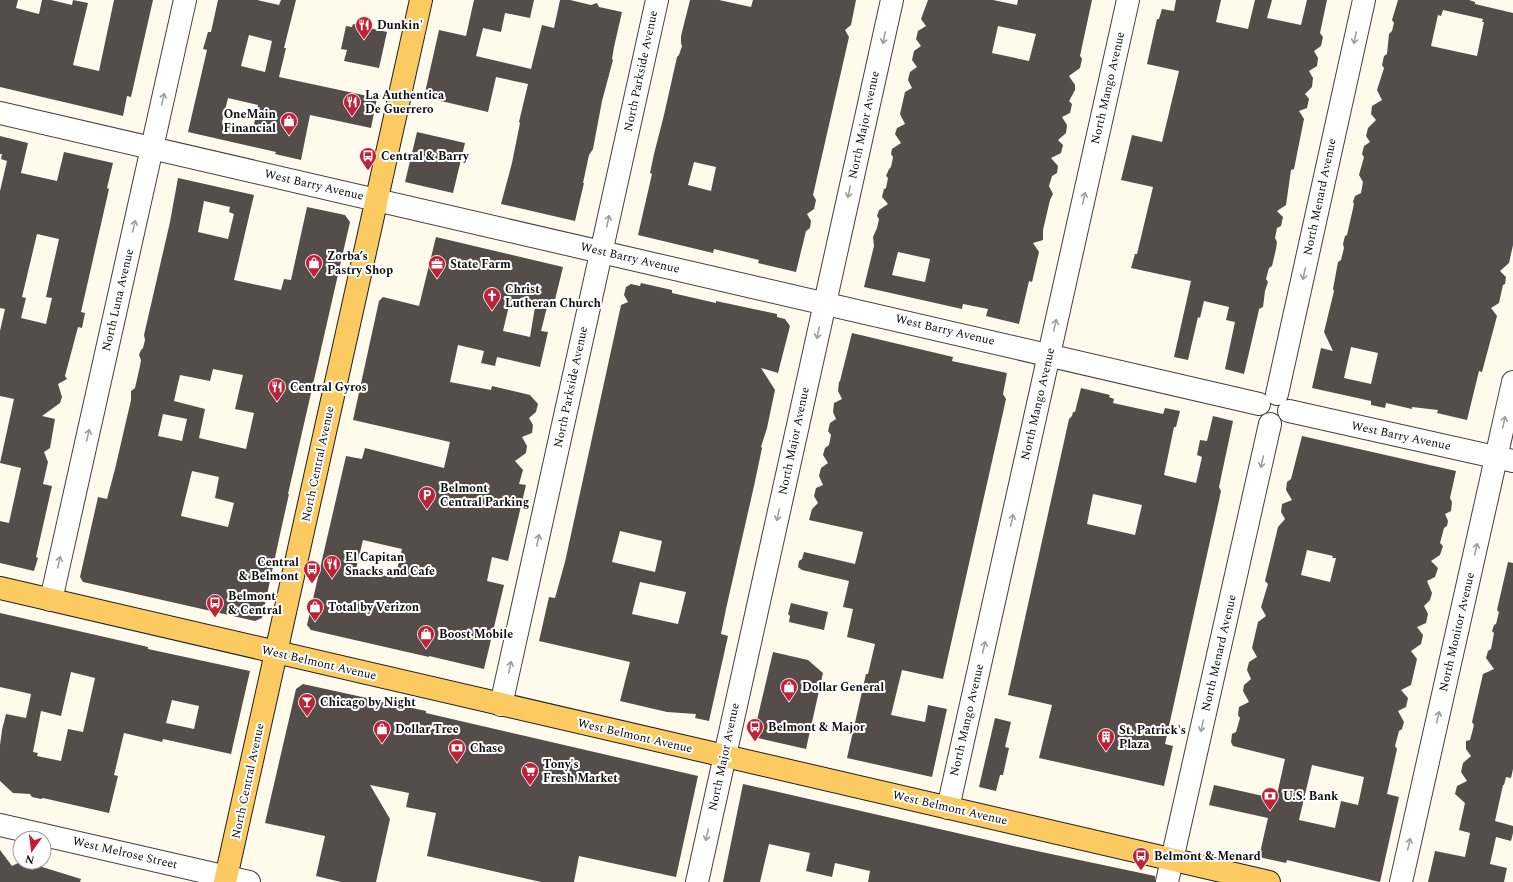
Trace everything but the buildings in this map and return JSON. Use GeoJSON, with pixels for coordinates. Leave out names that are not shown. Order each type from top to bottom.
{"type":"FeatureCollection","features":[{"type":"Feature","properties":{"kind":"main road","name":"North Central Avenue"},"geometry":{"type":"LineString","coordinates":[[226,879],[421,0]]}},
{"type":"Feature","properties":{"kind":"main road","name":"West Belmont Avenue"},"geometry":{"type":"LineString","coordinates":[[0,588],[1270,882]]}},
{"type":"Feature","properties":{"kind":"street","name":"North Luna Avenue"},"geometry":{"type":"LineString","coordinates":[[51,600],[185,0]]}},
{"type":"Feature","properties":{"kind":"street","name":"North Parkside Avenue"},"geometry":{"type":"LineString","coordinates":[[501,705],[657,0]]}},
{"type":"Feature","properties":{"kind":"street","name":"North Major Avenue"},"geometry":{"type":"LineString","coordinates":[[697,882],[892,0]]}},
{"type":"Feature","properties":{"kind":"street","name":"North Mango Avenue"},"geometry":{"type":"LineString","coordinates":[[948,808],[1128,0]]}},
{"type":"Feature","properties":{"kind":"street","name":"North Menard Avenue"},"geometry":{"type":"LineString","coordinates":[[1168,882],[1270,424],[1262,419],[1258,409],[1275,403],[1364,0]]}},
{"type":"Feature","properties":{"kind":"street","name":"West Barry Avenue"},"geometry":{"type":"LineString","coordinates":[[0,113],[1049,354],[1275,403],[1505,459]]}},
{"type":"Feature","properties":{"kind":"street","name":"North Monitor Avenue"},"geometry":{"type":"LineString","coordinates":[[1401,882],[1505,459],[1513,382]]}},
{"type":"Feature","properties":{"kind":"street","name":"West Melrose Street"},"geometry":{"type":"LineString","coordinates":[[0,825],[226,879],[249,882]]}},
{"type":"Feature","properties":{"kind":"place","name":"Dunkin'"},"geometry":{"type":"Point","coordinates":[364,40]}},
{"type":"Feature","properties":{"kind":"place","name":"La Authentica De Guerrero"},"geometry":{"type":"Point","coordinates":[352,117]}},
{"type":"Feature","properties":{"kind":"place","name":"OneMain Financial"},"geometry":{"type":"Point","coordinates":[289,136]}},
{"type":"Feature","properties":{"kind":"place","name":"Central & Barry"},"geometry":{"type":"Point","coordinates":[368,171]}},
{"type":"Feature","properties":{"kind":"place","name":"Zorba’s Pastry Shop"},"geometry":{"type":"Point","coordinates":[314,278]}},
{"type":"Feature","properties":{"kind":"place","name":"State Farm"},"geometry":{"type":"Point","coordinates":[437,279]}},
{"type":"Feature","properties":{"kind":"place","name":"Christ Lutheran Church"},"geometry":{"type":"Point","coordinates":[492,311]}},
{"type":"Feature","properties":{"kind":"place","name":"Central Gyros"},"geometry":{"type":"Point","coordinates":[277,402]}},
{"type":"Feature","properties":{"kind":"place","name":"Belmont Central Parking"},"geometry":{"type":"Point","coordinates":[427,510]}},
{"type":"Feature","properties":{"kind":"place","name":"El Capitan Snacks and Cafe"},"geometry":{"type":"Point","coordinates":[332,579]}},
{"type":"Feature","properties":{"kind":"place","name":"Central & Belmont"},"geometry":{"type":"Point","coordinates":[312,584]}},
{"type":"Feature","properties":{"kind":"place","name":"Belmont & Central"},"geometry":{"type":"Point","coordinates":[215,618]}},
{"type":"Feature","properties":{"kind":"place","name":"Total by Verizon"},"geometry":{"type":"Point","coordinates":[315,622]}},
{"type":"Feature","properties":{"kind":"place","name":"Boost Mobile"},"geometry":{"type":"Point","coordinates":[426,649]}},
{"type":"Feature","properties":{"kind":"place","name":"Dollar General"},"geometry":{"type":"Point","coordinates":[789,702]}},
{"type":"Feature","properties":{"kind":"place","name":"Chicago by Night"},"geometry":{"type":"Point","coordinates":[307,717]}},
{"type":"Feature","properties":{"kind":"place","name":"Belmont & Major"},"geometry":{"type":"Point","coordinates":[755,742]}},
{"type":"Feature","properties":{"kind":"place","name":"Dollar Tree"},"geometry":{"type":"Point","coordinates":[382,744]}},
{"type":"Feature","properties":{"kind":"place","name":"St. Patrick's Plaza"},"geometry":{"type":"Point","coordinates":[1106,752]}},
{"type":"Feature","properties":{"kind":"place","name":"Chase"},"geometry":{"type":"Point","coordinates":[457,763]}},
{"type":"Feature","properties":{"kind":"place","name":"Tony's Fresh Market"},"geometry":{"type":"Point","coordinates":[530,786]}},
{"type":"Feature","properties":{"kind":"place","name":"U.S. Bank"},"geometry":{"type":"Point","coordinates":[1270,811]}},
{"type":"Feature","properties":{"kind":"place","name":"Belmont & Menard"},"geometry":{"type":"Point","coordinates":[1141,871]}}]}
